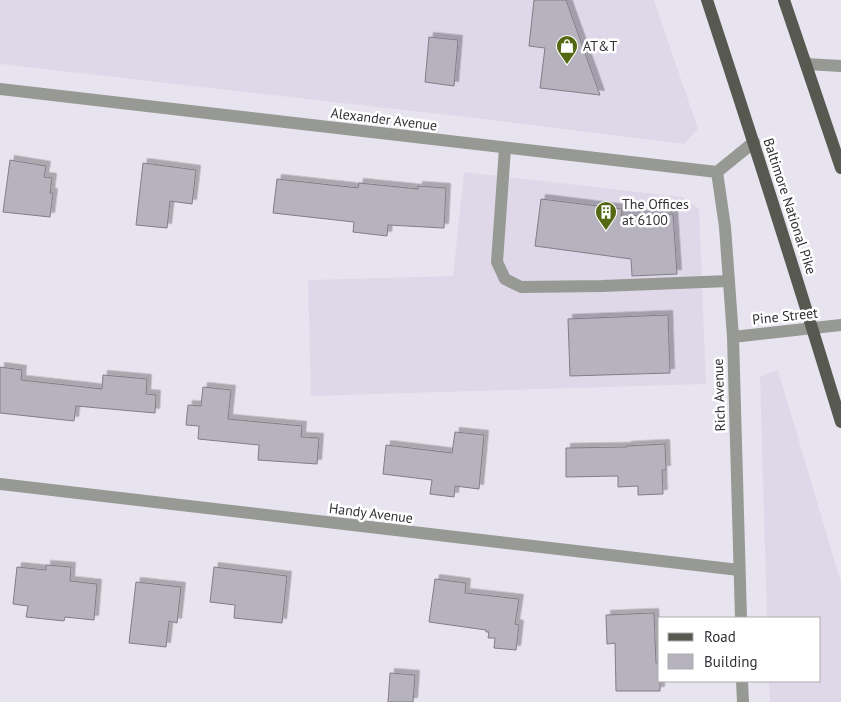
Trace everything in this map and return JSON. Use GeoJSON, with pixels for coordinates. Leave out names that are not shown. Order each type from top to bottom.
{"type":"FeatureCollection","features":[{"type":"Feature","properties":{"kind":"main road","name":"Baltimore National Pike"},"geometry":{"type":"LineString","coordinates":[[706,0],[754,142],[841,422]]}},
{"type":"Feature","properties":{"kind":"main road"},"geometry":{"type":"LineString","coordinates":[[784,0],[841,168]]}},
{"type":"Feature","properties":{"kind":"street"},"geometry":{"type":"LineString","coordinates":[[806,64],[841,66]]}},
{"type":"Feature","properties":{"kind":"street","name":"Alexander Avenue"},"geometry":{"type":"LineString","coordinates":[[0,89],[717,172]]}},
{"type":"Feature","properties":{"kind":"street"},"geometry":{"type":"LineString","coordinates":[[717,172],[754,142]]}},
{"type":"Feature","properties":{"kind":"street"},"geometry":{"type":"LineString","coordinates":[[504,148],[497,262],[505,279],[521,287],[729,282]]}},
{"type":"Feature","properties":{"kind":"street","name":"Rich Avenue"},"geometry":{"type":"LineString","coordinates":[[717,172],[725,227],[732,337],[741,617]]}},
{"type":"Feature","properties":{"kind":"street","name":"Pine Street"},"geometry":{"type":"LineString","coordinates":[[732,337],[841,325]]}},
{"type":"Feature","properties":{"kind":"street","name":"Handy Avenue"},"geometry":{"type":"LineString","coordinates":[[0,484],[739,570]]}},
{"type":"Feature","properties":{"kind":"street"},"geometry":{"type":"LineString","coordinates":[[742,682],[743,702]]}},
{"type":"Feature","properties":{"kind":"shaded area"},"geometry":{"type":"Polygon","coordinates":[[[0,0],[654,0],[698,129],[684,144],[0,64],[0,0]]]}},
{"type":"Feature","properties":{"kind":"shaded area"},"geometry":{"type":"Polygon","coordinates":[[[464,172],[682,197],[699,209],[706,384],[311,396],[308,280],[453,276],[464,172]]]}},
{"type":"Feature","properties":{"kind":"shaded area"},"geometry":{"type":"Polygon","coordinates":[[[778,370],[841,583],[841,702],[770,702],[769,682],[821,682],[821,617],[767,617],[760,377],[778,370]]]}},
{"type":"Feature","properties":{"kind":"building"},"geometry":{"type":"Polygon","coordinates":[[[534,0],[566,0],[600,95],[540,88],[545,48],[529,46],[534,0]]]}},
{"type":"Feature","properties":{"kind":"building"},"geometry":{"type":"Polygon","coordinates":[[[429,37],[458,40],[454,86],[425,82],[429,37]]]}},
{"type":"Feature","properties":{"kind":"building"},"geometry":{"type":"Polygon","coordinates":[[[10,160],[46,166],[44,177],[52,178],[50,193],[53,193],[50,217],[3,212],[10,160]]]}},
{"type":"Feature","properties":{"kind":"building"},"geometry":{"type":"Polygon","coordinates":[[[143,163],[196,170],[192,204],[170,201],[167,228],[136,225],[143,163]]]}},
{"type":"Feature","properties":{"kind":"building"},"geometry":{"type":"Polygon","coordinates":[[[277,179],[358,188],[359,183],[418,189],[418,186],[446,188],[444,228],[388,225],[387,236],[353,232],[354,222],[273,213],[277,179]]]}},
{"type":"Feature","properties":{"kind":"building","name":"The Offices at 6100"},"geometry":{"type":"Polygon","coordinates":[[[541,199],[622,209],[621,216],[673,214],[677,274],[632,276],[631,259],[535,246],[541,199]]]}},
{"type":"Feature","properties":{"kind":"building"},"geometry":{"type":"Polygon","coordinates":[[[668,315],[670,373],[570,376],[568,319],[668,315]]]}},
{"type":"Feature","properties":{"kind":"building"},"geometry":{"type":"Polygon","coordinates":[[[0,367],[22,370],[21,380],[102,389],[103,375],[147,379],[146,394],[156,395],[155,413],[76,406],[74,421],[0,413],[0,367]]]}},
{"type":"Feature","properties":{"kind":"building"},"geometry":{"type":"Polygon","coordinates":[[[203,387],[231,390],[228,419],[302,426],[301,437],[319,438],[317,464],[258,460],[259,445],[198,439],[199,426],[186,425],[188,405],[201,406],[203,387]]]}},
{"type":"Feature","properties":{"kind":"building"},"geometry":{"type":"Polygon","coordinates":[[[455,432],[484,435],[479,489],[455,486],[454,497],[430,494],[432,480],[383,474],[386,445],[452,453],[455,432]]]}},
{"type":"Feature","properties":{"kind":"building"},"geometry":{"type":"Polygon","coordinates":[[[665,444],[666,470],[662,470],[663,494],[638,495],[638,486],[618,487],[618,476],[566,477],[566,448],[665,444]]]}},
{"type":"Feature","properties":{"kind":"building"},"geometry":{"type":"Polygon","coordinates":[[[46,565],[71,567],[70,581],[97,584],[94,620],[65,617],[64,621],[26,617],[28,606],[13,604],[17,567],[46,570],[46,565]]]}},
{"type":"Feature","properties":{"kind":"building"},"geometry":{"type":"Polygon","coordinates":[[[214,567],[287,576],[282,623],[234,618],[235,605],[210,602],[214,567]]]}},
{"type":"Feature","properties":{"kind":"building"},"geometry":{"type":"Polygon","coordinates":[[[435,579],[466,583],[465,593],[519,599],[515,624],[519,625],[516,650],[494,648],[495,638],[488,638],[489,632],[486,632],[486,630],[429,622],[435,579]]]}},
{"type":"Feature","properties":{"kind":"building"},"geometry":{"type":"Polygon","coordinates":[[[136,582],[181,587],[177,623],[169,621],[166,647],[129,643],[136,582]]]}},
{"type":"Feature","properties":{"kind":"building"},"geometry":{"type":"Polygon","coordinates":[[[654,613],[656,663],[658,663],[660,691],[616,691],[615,643],[607,644],[606,615],[654,613]]]}},
{"type":"Feature","properties":{"kind":"building"},"geometry":{"type":"Polygon","coordinates":[[[390,673],[415,675],[413,702],[388,702],[390,673]]]}},
{"type":"Feature","properties":{"kind":"place","name":"AT&T"},"geometry":{"type":"Point","coordinates":[567,65]}},
{"type":"Feature","properties":{"kind":"place","name":"The Offices at 6100"},"geometry":{"type":"Point","coordinates":[606,231]}}]}
